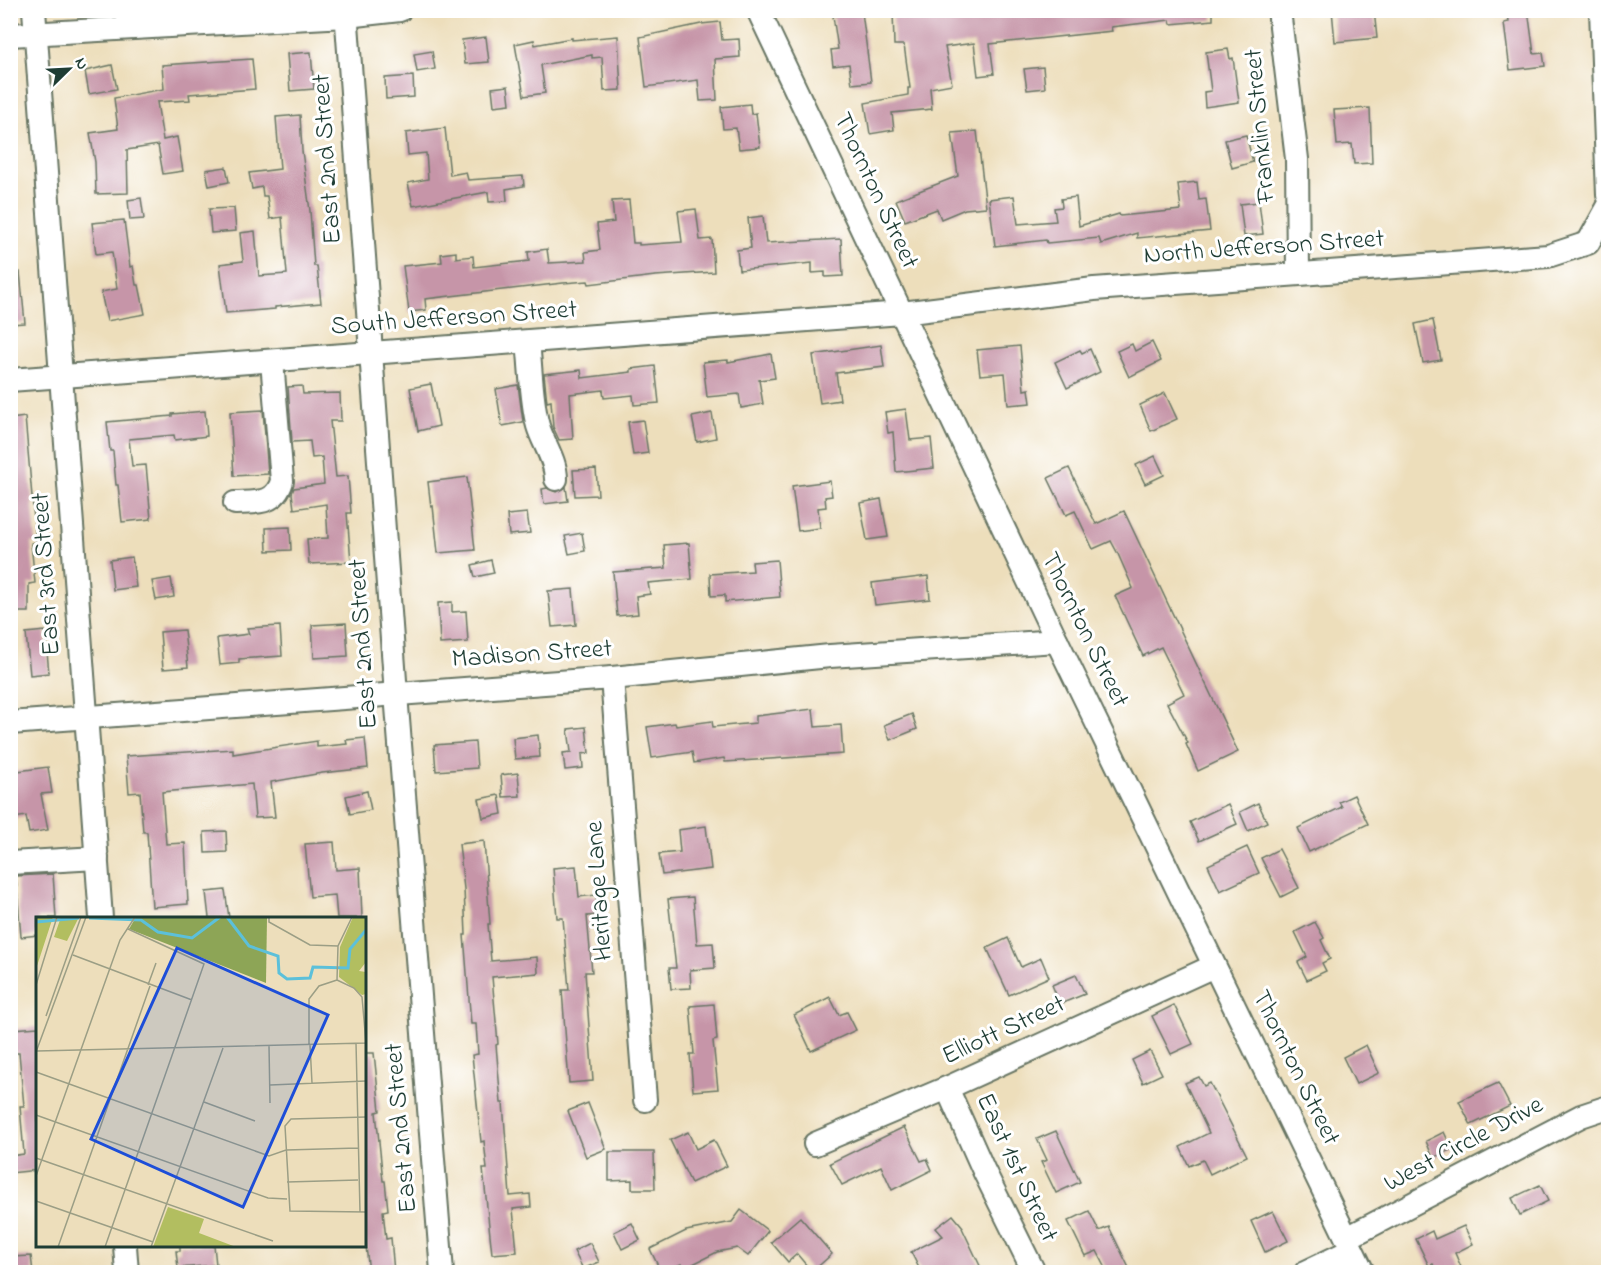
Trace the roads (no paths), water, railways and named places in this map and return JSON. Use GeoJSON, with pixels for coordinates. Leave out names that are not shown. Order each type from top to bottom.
{"type":"FeatureCollection","features":[{"type":"Feature","properties":{"kind":"street"},"geometry":{"type":"LineString","coordinates":[[10,35],[35,22],[400,10]]}},
{"type":"Feature","properties":{"kind":"street","name":"Thornton Street"},"geometry":{"type":"LineString","coordinates":[[758,10],[1057,641],[1363,1272]]}},
{"type":"Feature","properties":{"kind":"street","name":"Franklin Street"},"geometry":{"type":"LineString","coordinates":[[1279,10],[1297,159],[1298,273]]}},
{"type":"Feature","properties":{"kind":"street"},"geometry":{"type":"LineString","coordinates":[[1601,10],[1608,195]]}},
{"type":"Feature","properties":{"kind":"street","name":"East 2nd Street"},"geometry":{"type":"LineString","coordinates":[[346,13],[396,694],[442,1272]]}},
{"type":"Feature","properties":{"kind":"street","name":"East 3rd Street"},"geometry":{"type":"LineString","coordinates":[[35,22],[101,917]]}},
{"type":"Feature","properties":{"kind":"street","name":"North Jefferson Street"},"geometry":{"type":"LineString","coordinates":[[902,314],[1094,289],[1548,256],[1588,243],[1608,207]]}},
{"type":"Feature","properties":{"kind":"street","name":"South Jefferson Street"},"geometry":{"type":"LineString","coordinates":[[10,380],[902,314]]}},
{"type":"Feature","properties":{"kind":"street"},"geometry":{"type":"LineString","coordinates":[[528,342],[538,424],[556,479]]}},
{"type":"Feature","properties":{"kind":"street"},"geometry":{"type":"LineString","coordinates":[[235,503],[271,499],[279,491],[282,481],[272,361]]}},
{"type":"Feature","properties":{"kind":"street","name":"Madison Street"},"geometry":{"type":"LineString","coordinates":[[10,723],[612,678],[830,656],[1057,641]]}},
{"type":"Feature","properties":{"kind":"street","name":"Heritage Lane"},"geometry":{"type":"LineString","coordinates":[[612,678],[645,1100]]}},
{"type":"Feature","properties":{"kind":"street"},"geometry":{"type":"LineString","coordinates":[[10,863],[97,858]]}},
{"type":"Feature","properties":{"kind":"street","name":"Elliott Street"},"geometry":{"type":"LineString","coordinates":[[815,1144],[947,1088],[1214,966]]}},
{"type":"Feature","properties":{"kind":"street","name":"East 1st Street"},"geometry":{"type":"LineString","coordinates":[[947,1088],[984,1171],[1034,1272]]}},
{"type":"Feature","properties":{"kind":"street","name":"West Circle Drive"},"geometry":{"type":"LineString","coordinates":[[1306,1272],[1349,1244],[1581,1116],[1608,1107]]}},
{"type":"Feature","properties":{"kind":"street"},"geometry":{"type":"LineString","coordinates":[[125,1247],[127,1272]]}}]}
